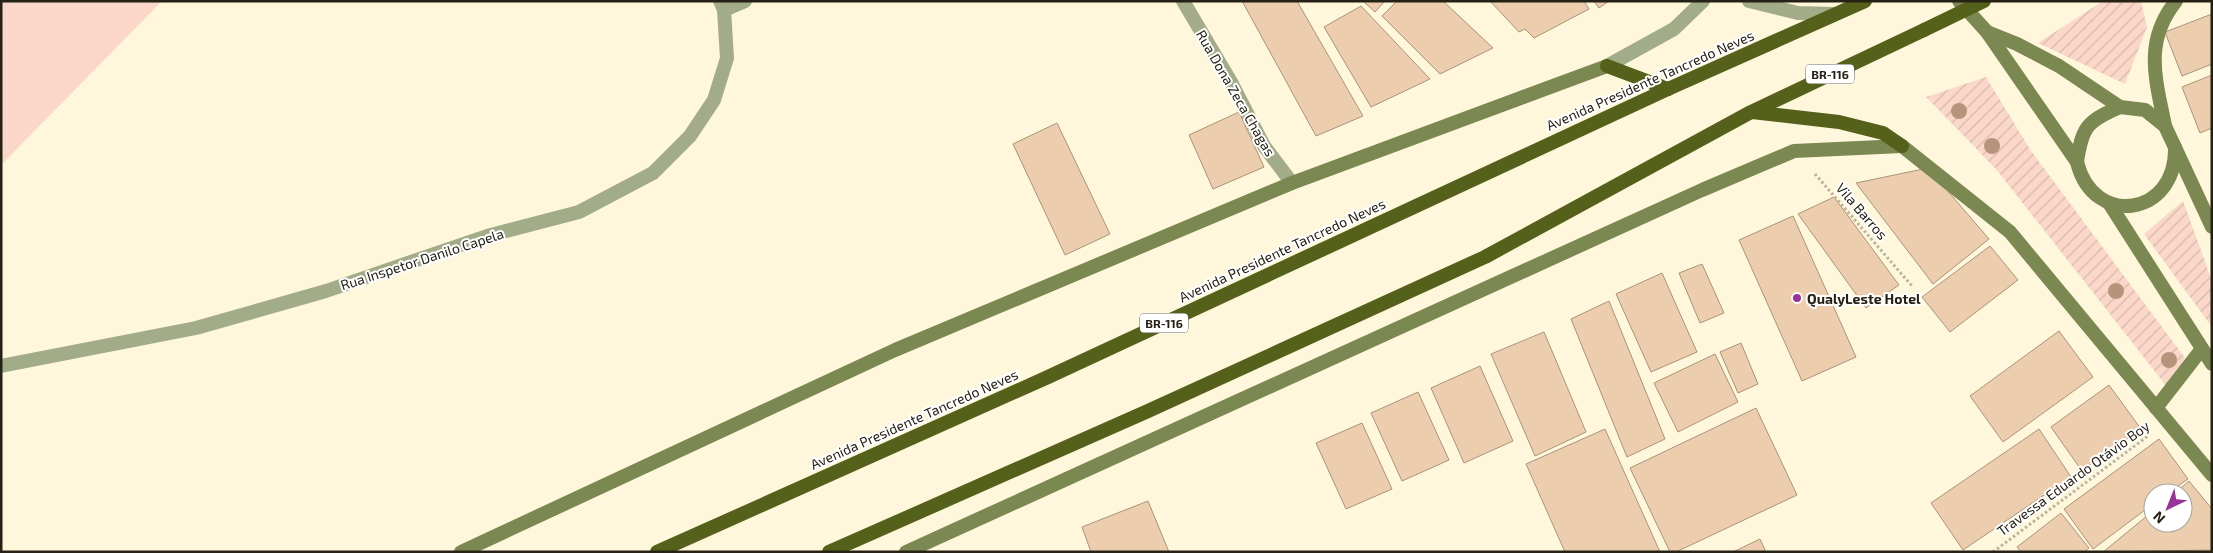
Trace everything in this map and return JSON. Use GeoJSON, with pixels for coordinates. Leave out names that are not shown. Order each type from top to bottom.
{"type":"FeatureCollection","features":[{"type":"Feature","properties":{"kind":"highway","name":"Avenida Presidente Tancredo Neves"},"geometry":{"type":"LineString","coordinates":[[657,552],[1038,381],[1668,89],[1865,1]]}},
{"type":"Feature","properties":{"kind":"highway","name":"BR-116"},"geometry":{"type":"LineString","coordinates":[[829,552],[1139,415],[1485,257],[1751,112],[1984,1]]}},
{"type":"Feature","properties":{"kind":"highway"},"geometry":{"type":"LineString","coordinates":[[1607,66],[1668,89]]}},
{"type":"Feature","properties":{"kind":"highway"},"geometry":{"type":"LineString","coordinates":[[1751,112],[1848,124],[1883,133],[1902,146]]}},
{"type":"Feature","properties":{"kind":"main road"},"geometry":{"type":"LineString","coordinates":[[1959,1],[1987,32],[2077,162]]}},
{"type":"Feature","properties":{"kind":"main road"},"geometry":{"type":"LineString","coordinates":[[2176,1],[2169,9],[2156,40],[2153,67],[2165,126],[2212,227]]}},
{"type":"Feature","properties":{"kind":"main road"},"geometry":{"type":"LineString","coordinates":[[1987,32],[2018,44],[2059,66],[2120,107],[2145,110],[2165,126]]}},
{"type":"Feature","properties":{"kind":"main road"},"geometry":{"type":"LineString","coordinates":[[461,552],[895,350],[1292,183],[1607,66]]}},
{"type":"Feature","properties":{"kind":"main road"},"geometry":{"type":"LineString","coordinates":[[2120,107],[2096,117],[2080,137],[2077,162],[2080,175],[2087,187],[2109,203],[2201,350],[2212,364]]}},
{"type":"Feature","properties":{"kind":"main road"},"geometry":{"type":"LineString","coordinates":[[906,552],[1702,190],[1794,151],[1902,146],[2010,232],[2212,475]]}},
{"type":"Feature","properties":{"kind":"main road"},"geometry":{"type":"LineString","coordinates":[[2109,203],[2126,206],[2144,203],[2159,194],[2170,181],[2176,164],[2175,147]]}},
{"type":"Feature","properties":{"kind":"main road"},"geometry":{"type":"LineString","coordinates":[[2156,408],[2201,350]]}},
{"type":"Feature","properties":{"kind":"street"},"geometry":{"type":"LineString","coordinates":[[722,6],[745,1]]}},
{"type":"Feature","properties":{"kind":"street","name":"Rua Dona Zeca Chagas"},"geometry":{"type":"LineString","coordinates":[[1182,1],[1231,82],[1264,146],[1292,183]]}},
{"type":"Feature","properties":{"kind":"street"},"geometry":{"type":"LineString","coordinates":[[1607,66],[1674,29],[1702,1]]}},
{"type":"Feature","properties":{"kind":"street"},"geometry":{"type":"LineString","coordinates":[[1749,1],[1798,13],[1833,14]]}},
{"type":"Feature","properties":{"kind":"street","name":"Rua Inspetor Danilo Capela"},"geometry":{"type":"LineString","coordinates":[[1,366],[196,328],[326,291],[487,236],[579,212],[653,173],[690,136],[714,100],[727,58],[722,6]]}},
{"type":"Feature","properties":{"kind":"path","name":"Vila Barros"},"geometry":{"type":"LineString","coordinates":[[1794,151],[1912,286]]}},
{"type":"Feature","properties":{"kind":"path","name":"Travessa Eduardo Otávio Boy"},"geometry":{"type":"LineString","coordinates":[[1993,552],[2167,423]]}},
{"type":"Feature","properties":{"kind":"shaded area"},"geometry":{"type":"Polygon","coordinates":[[[1,1],[162,1],[1,165],[1,1]]]}},
{"type":"Feature","properties":{"kind":"shaded area"},"geometry":{"type":"Polygon","coordinates":[[[2103,1],[2141,1],[2147,27],[2125,84],[2038,43],[2103,1]]]}},
{"type":"Feature","properties":{"kind":"shaded area"},"geometry":{"type":"Polygon","coordinates":[[[1986,77],[2031,151],[2185,358],[2168,388],[1996,169],[1926,97],[1986,77]]]}},
{"type":"Feature","properties":{"kind":"shaded area"},"geometry":{"type":"Polygon","coordinates":[[[2183,201],[2212,281],[2212,327],[2144,234],[2183,201]]]}},
{"type":"Feature","properties":{"kind":"building"},"geometry":{"type":"Polygon","coordinates":[[[1242,1],[1297,1],[1363,116],[1316,136],[1242,1]]]}},
{"type":"Feature","properties":{"kind":"building"},"geometry":{"type":"Polygon","coordinates":[[[1363,1],[1385,1],[1375,12],[1363,1]]]}},
{"type":"Feature","properties":{"kind":"building"},"geometry":{"type":"Polygon","coordinates":[[[1397,1],[1443,1],[1493,48],[1440,74],[1382,16],[1397,1]]]}},
{"type":"Feature","properties":{"kind":"building"},"geometry":{"type":"Polygon","coordinates":[[[1490,1],[1584,1],[1589,9],[1534,38],[1525,29],[1519,32],[1490,1]]]}},
{"type":"Feature","properties":{"kind":"building"},"geometry":{"type":"Polygon","coordinates":[[[1594,1],[1609,1],[1599,8],[1594,1]]]}},
{"type":"Feature","properties":{"kind":"building"},"geometry":{"type":"Polygon","coordinates":[[[1361,6],[1430,79],[1371,107],[1324,27],[1361,6]]]}},
{"type":"Feature","properties":{"kind":"building"},"geometry":{"type":"Polygon","coordinates":[[[2212,14],[2212,64],[2182,76],[2165,32],[2212,14]]]}},
{"type":"Feature","properties":{"kind":"building"},"geometry":{"type":"Polygon","coordinates":[[[2212,75],[2212,128],[2200,133],[2182,87],[2212,75]]]}},
{"type":"Feature","properties":{"kind":"building"},"geometry":{"type":"Polygon","coordinates":[[[1239,112],[1264,167],[1213,189],[1189,135],[1239,112]]]}},
{"type":"Feature","properties":{"kind":"building"},"geometry":{"type":"Polygon","coordinates":[[[1057,123],[1110,234],[1065,255],[1013,144],[1057,123]]]}},
{"type":"Feature","properties":{"kind":"building"},"geometry":{"type":"Polygon","coordinates":[[[1928,168],[1989,239],[1933,284],[1856,183],[1928,168]]]}},
{"type":"Feature","properties":{"kind":"building"},"geometry":{"type":"Polygon","coordinates":[[[1834,197],[1899,285],[1866,308],[1798,214],[1834,197]]]}},
{"type":"Feature","properties":{"kind":"building","name":"QualyLeste Hotel"},"geometry":{"type":"Polygon","coordinates":[[[1793,216],[1856,357],[1802,381],[1739,240],[1793,216]]]}},
{"type":"Feature","properties":{"kind":"building"},"geometry":{"type":"Polygon","coordinates":[[[1990,246],[2018,280],[1950,332],[1922,297],[1990,246]]]}},
{"type":"Feature","properties":{"kind":"building"},"geometry":{"type":"Polygon","coordinates":[[[1702,264],[1724,313],[1700,323],[1679,273],[1702,264]]]}},
{"type":"Feature","properties":{"kind":"building"},"geometry":{"type":"Polygon","coordinates":[[[1662,273],[1697,352],[1651,372],[1616,294],[1662,273]]]}},
{"type":"Feature","properties":{"kind":"building"},"geometry":{"type":"Polygon","coordinates":[[[1609,301],[1665,439],[1627,457],[1571,319],[1609,301]]]}},
{"type":"Feature","properties":{"kind":"building"},"geometry":{"type":"Polygon","coordinates":[[[2059,331],[2093,377],[2003,442],[1970,396],[2059,331]]]}},
{"type":"Feature","properties":{"kind":"building"},"geometry":{"type":"Polygon","coordinates":[[[1544,332],[1586,432],[1535,456],[1491,354],[1544,332]]]}},
{"type":"Feature","properties":{"kind":"building"},"geometry":{"type":"Polygon","coordinates":[[[1741,343],[1758,384],[1738,393],[1720,352],[1741,343]]]}},
{"type":"Feature","properties":{"kind":"building"},"geometry":{"type":"Polygon","coordinates":[[[1715,354],[1738,402],[1678,432],[1654,383],[1715,354]]]}},
{"type":"Feature","properties":{"kind":"building"},"geometry":{"type":"Polygon","coordinates":[[[1480,366],[1513,441],[1464,463],[1431,388],[1480,366]]]}},
{"type":"Feature","properties":{"kind":"building"},"geometry":{"type":"Polygon","coordinates":[[[2109,385],[2141,429],[2082,471],[2051,427],[2109,385]]]}},
{"type":"Feature","properties":{"kind":"building"},"geometry":{"type":"Polygon","coordinates":[[[1418,392],[1449,460],[1402,481],[1371,413],[1418,392]]]}},
{"type":"Feature","properties":{"kind":"building"},"geometry":{"type":"Polygon","coordinates":[[[1756,408],[1797,495],[1676,552],[1670,552],[1630,468],[1756,408]]]}},
{"type":"Feature","properties":{"kind":"building"},"geometry":{"type":"Polygon","coordinates":[[[1362,423],[1392,489],[1346,509],[1316,443],[1362,423]]]}},
{"type":"Feature","properties":{"kind":"building"},"geometry":{"type":"Polygon","coordinates":[[[1605,429],[1660,552],[1565,552],[1526,464],[1605,429]]]}},
{"type":"Feature","properties":{"kind":"building"},"geometry":{"type":"Polygon","coordinates":[[[2039,429],[2071,477],[1963,550],[1931,503],[2039,429]]]}},
{"type":"Feature","properties":{"kind":"building"},"geometry":{"type":"Polygon","coordinates":[[[2159,439],[2188,479],[2182,483],[2143,483],[2143,512],[2093,549],[2064,509],[2159,439]]]}},
{"type":"Feature","properties":{"kind":"building"},"geometry":{"type":"Polygon","coordinates":[[[2193,486],[2212,509],[2212,550],[2103,552],[2143,519],[2143,533],[2193,533],[2193,486]]]}},
{"type":"Feature","properties":{"kind":"building"},"geometry":{"type":"Polygon","coordinates":[[[1148,501],[1169,552],[1091,552],[1082,527],[1148,501]]]}},
{"type":"Feature","properties":{"kind":"building"},"geometry":{"type":"Polygon","coordinates":[[[2061,513],[2089,548],[2084,552],[2021,552],[2017,547],[2061,513]]]}},
{"type":"Feature","properties":{"kind":"building"},"geometry":{"type":"Polygon","coordinates":[[[1760,539],[1766,552],[1733,552],[1760,539]]]}},
{"type":"Feature","properties":{"kind":"place","name":"QualyLeste Hotel"},"geometry":{"type":"Point","coordinates":[1797,298]}}]}
